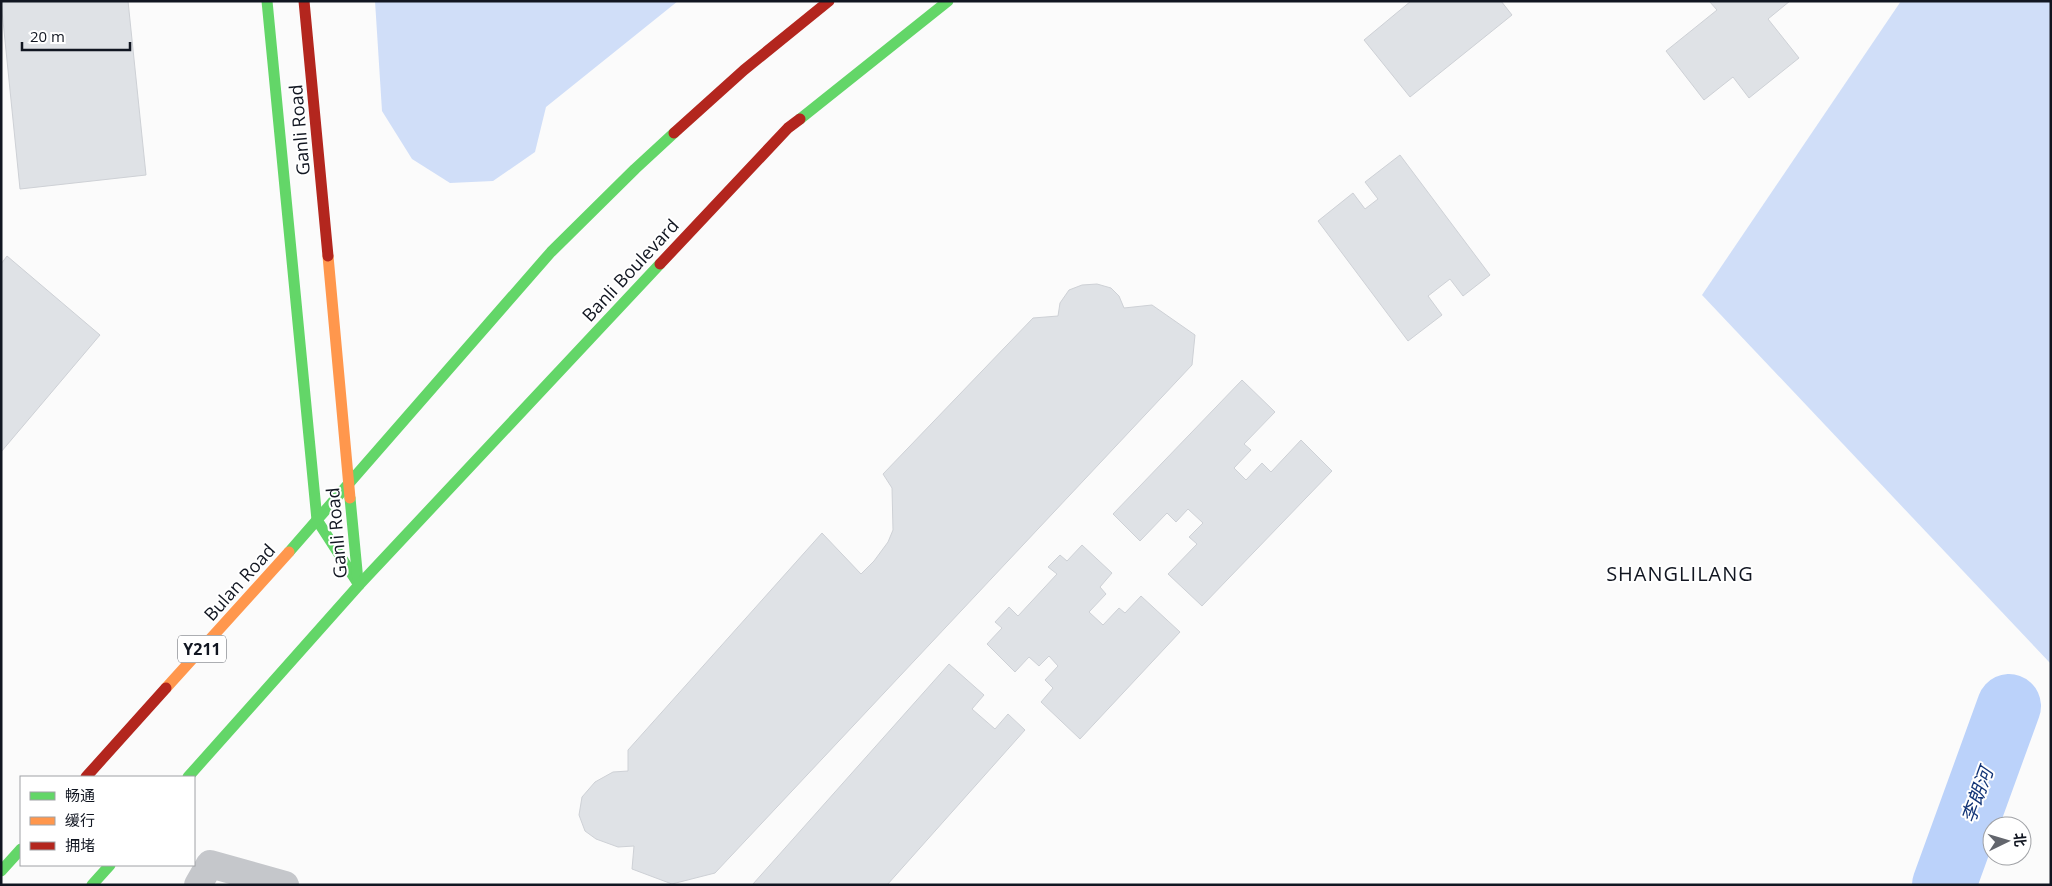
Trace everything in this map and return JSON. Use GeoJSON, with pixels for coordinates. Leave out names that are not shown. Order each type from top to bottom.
{"type":"FeatureCollection","features":[{"type":"Feature","properties":{"kind":"main road","name":"Ganli Road"},"geometry":{"type":"LineString","coordinates":[[267,1],[317,520],[358,585]]}},
{"type":"Feature","properties":{"kind":"main road","name":"Ganli Road"},"geometry":{"type":"LineString","coordinates":[[304,1],[358,585]]}},
{"type":"Feature","properties":{"kind":"main road"},"geometry":{"type":"LineString","coordinates":[[317,520],[551,252],[635,168],[714,96],[829,1]]}},
{"type":"Feature","properties":{"kind":"main road","name":"Banli Boulevard"},"geometry":{"type":"LineString","coordinates":[[358,585],[788,128],[948,1]]}},
{"type":"Feature","properties":{"kind":"main road","name":"Bulan Road"},"geometry":{"type":"LineString","coordinates":[[87,776],[317,520]]}},
{"type":"Feature","properties":{"kind":"main road"},"geometry":{"type":"LineString","coordinates":[[189,776],[358,585]]}},
{"type":"Feature","properties":{"kind":"main road"},"geometry":{"type":"LineString","coordinates":[[1,871],[20,849]]}},
{"type":"Feature","properties":{"kind":"main road"},"geometry":{"type":"LineString","coordinates":[[92,885],[109,866]]}},
{"type":"Feature","properties":{"kind":"street"},"geometry":{"type":"LineString","coordinates":[[198,885],[210,864],[285,885]]}},
{"type":"Feature","properties":{"kind":"shaded area"},"geometry":{"type":"Polygon","coordinates":[[[375,1],[678,1],[546,107],[535,152],[493,181],[450,183],[412,159],[382,111],[375,1]]]}},
{"type":"Feature","properties":{"kind":"shaded area"},"geometry":{"type":"Polygon","coordinates":[[[1901,1],[2051,1],[2051,664],[1702,295],[1901,1]]]}},
{"type":"Feature","properties":{"kind":"building"},"geometry":{"type":"Polygon","coordinates":[[[1,1],[128,1],[146,175],[20,189],[1,1]]]}},
{"type":"Feature","properties":{"kind":"building"},"geometry":{"type":"Polygon","coordinates":[[[1411,1],[1501,1],[1512,15],[1410,97],[1364,40],[1411,1]]]}},
{"type":"Feature","properties":{"kind":"building"},"geometry":{"type":"Polygon","coordinates":[[[1709,1],[1790,1],[1768,19],[1799,58],[1749,98],[1733,77],[1704,100],[1666,51],[1717,10],[1709,1]]]}},
{"type":"Feature","properties":{"kind":"building"},"geometry":{"type":"Polygon","coordinates":[[[1400,155],[1490,275],[1463,296],[1450,279],[1428,296],[1442,315],[1408,341],[1318,221],[1353,193],[1365,209],[1378,199],[1365,182],[1400,155]]]}},
{"type":"Feature","properties":{"kind":"building"},"geometry":{"type":"Polygon","coordinates":[[[7,256],[100,335],[1,452],[1,264],[7,256]]]}},
{"type":"Feature","properties":{"kind":"building"},"geometry":{"type":"Polygon","coordinates":[[[1097,284],[1111,288],[1119,296],[1124,308],[1152,305],[1195,335],[1192,365],[715,873],[672,884],[632,869],[634,846],[618,847],[596,839],[585,831],[579,815],[582,797],[595,782],[613,772],[628,771],[628,750],[822,533],[861,574],[874,561],[888,542],[893,530],[892,488],[883,474],[1033,318],[1058,316],[1060,303],[1069,290],[1082,285],[1097,284]]]}},
{"type":"Feature","properties":{"kind":"building"},"geometry":{"type":"Polygon","coordinates":[[[1242,380],[1275,412],[1244,444],[1251,450],[1234,468],[1246,480],[1262,463],[1271,472],[1301,440],[1332,471],[1202,606],[1168,574],[1197,544],[1189,537],[1203,523],[1188,509],[1176,522],[1167,513],[1140,541],[1113,514],[1242,380]]]}},
{"type":"Feature","properties":{"kind":"building"},"geometry":{"type":"Polygon","coordinates":[[[1082,545],[1112,573],[1100,587],[1106,594],[1089,612],[1103,625],[1119,608],[1125,613],[1141,596],[1180,632],[1080,739],[1041,702],[1053,688],[1045,680],[1058,666],[1049,656],[1039,666],[1029,657],[1015,672],[987,644],[1002,628],[995,622],[1009,607],[1018,616],[1057,574],[1048,567],[1060,555],[1067,561],[1082,545]]]}},
{"type":"Feature","properties":{"kind":"building"},"geometry":{"type":"Polygon","coordinates":[[[949,664],[984,695],[972,709],[995,729],[1008,714],[1025,730],[887,885],[754,885],[753,884],[949,664]]]}},
{"type":"Feature","properties":{"kind":"waterway","name":"李朗河"},"geometry":{"type":"LineString","coordinates":[[1944,885],[2009,706]]}},
{"type":"Feature","properties":{"kind":"traffic: fast"},"geometry":{"type":"LineString","coordinates":[[267,1],[317,520],[359,585]]}},
{"type":"Feature","properties":{"kind":"traffic: fast"},"geometry":{"type":"LineString","coordinates":[[800,119],[948,1]]}},
{"type":"Feature","properties":{"kind":"traffic: fast"},"geometry":{"type":"LineString","coordinates":[[289,552],[551,252],[674,133]]}},
{"type":"Feature","properties":{"kind":"traffic: fast"},"geometry":{"type":"LineString","coordinates":[[189,776],[359,585],[660,264]]}},
{"type":"Feature","properties":{"kind":"traffic: fast"},"geometry":{"type":"LineString","coordinates":[[350,498],[358,581]]}},
{"type":"Feature","properties":{"kind":"traffic: fast"},"geometry":{"type":"LineString","coordinates":[[1,871],[20,850]]}},
{"type":"Feature","properties":{"kind":"traffic: fast"},"geometry":{"type":"LineString","coordinates":[[92,885],[109,866]]}},
{"type":"Feature","properties":{"kind":"traffic: slow"},"geometry":{"type":"LineString","coordinates":[[328,256],[350,498]]}},
{"type":"Feature","properties":{"kind":"traffic: slow"},"geometry":{"type":"LineString","coordinates":[[166,688],[289,552]]}},
{"type":"Feature","properties":{"kind":"traffic: jam"},"geometry":{"type":"LineString","coordinates":[[304,1],[328,256]]}},
{"type":"Feature","properties":{"kind":"traffic: jam"},"geometry":{"type":"LineString","coordinates":[[674,133],[744,70],[829,1]]}},
{"type":"Feature","properties":{"kind":"traffic: jam"},"geometry":{"type":"LineString","coordinates":[[660,264],[788,128],[800,119]]}},
{"type":"Feature","properties":{"kind":"traffic: jam"},"geometry":{"type":"LineString","coordinates":[[87,776],[166,688]]}},
{"type":"Feature","properties":{"kind":"district","name":"SHANGLILANG"},"geometry":{"type":"Point","coordinates":[1680,573]}}]}
